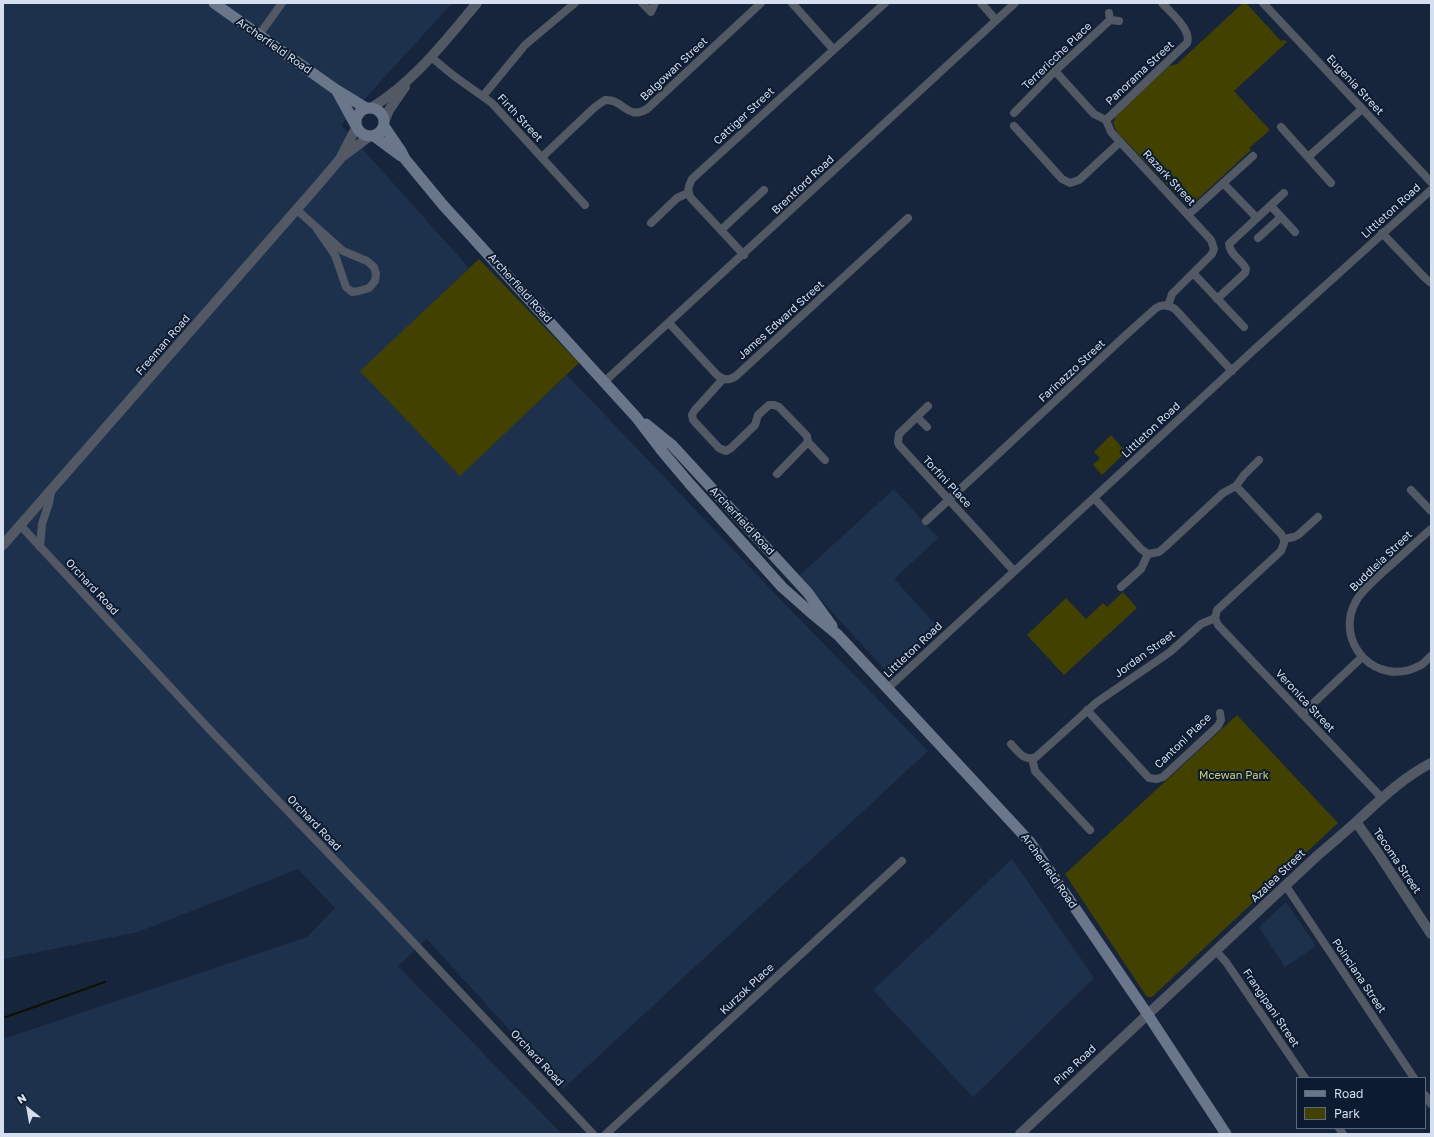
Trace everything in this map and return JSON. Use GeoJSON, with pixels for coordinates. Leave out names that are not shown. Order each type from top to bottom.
{"type":"FeatureCollection","features":[{"type":"Feature","properties":{"kind":"main road","name":"Archerfield Road"},"geometry":{"type":"LineString","coordinates":[[214,3],[335,88],[368,108]]}},
{"type":"Feature","properties":{"kind":"main road","name":"Archerfield Road"},"geometry":{"type":"LineString","coordinates":[[335,88],[356,126]]}},
{"type":"Feature","properties":{"kind":"main road"},"geometry":{"type":"LineString","coordinates":[[368,108],[375,109],[382,114],[384,124],[378,134],[372,136],[362,134],[356,126],[358,114],[368,108]]}},
{"type":"Feature","properties":{"kind":"main road","name":"Archerfield Road"},"geometry":{"type":"LineString","coordinates":[[384,124],[405,159],[443,205],[512,279],[636,417],[689,483],[782,587],[838,635],[1030,842],[1148,1015],[1226,1134]]}},
{"type":"Feature","properties":{"kind":"main road","name":"Archerfield Road"},"geometry":{"type":"LineString","coordinates":[[372,136],[405,159]]}},
{"type":"Feature","properties":{"kind":"street"},"geometry":{"type":"LineString","coordinates":[[259,35],[282,3]]}},
{"type":"Feature","properties":{"kind":"street"},"geometry":{"type":"LineString","coordinates":[[368,108],[382,102],[410,79],[477,3]]}},
{"type":"Feature","properties":{"kind":"street"},"geometry":{"type":"LineString","coordinates":[[483,96],[525,45],[575,3]]}},
{"type":"Feature","properties":{"kind":"street"},"geometry":{"type":"LineString","coordinates":[[642,3],[651,12],[655,3]]}},
{"type":"Feature","properties":{"kind":"street","name":"Balgowan Street"},"geometry":{"type":"LineString","coordinates":[[542,157],[595,107],[605,100],[616,102],[631,113],[642,112],[647,109],[761,3]]}},
{"type":"Feature","properties":{"kind":"street"},"geometry":{"type":"LineString","coordinates":[[792,3],[833,49]]}},
{"type":"Feature","properties":{"kind":"street","name":"Cattiger Street"},"geometry":{"type":"LineString","coordinates":[[688,193],[688,186],[692,179],[885,3]]}},
{"type":"Feature","properties":{"kind":"street"},"geometry":{"type":"LineString","coordinates":[[980,3],[996,20]]}},
{"type":"Feature","properties":{"kind":"street","name":"Brentford Road"},"geometry":{"type":"LineString","coordinates":[[604,382],[744,255],[1015,3]]}},
{"type":"Feature","properties":{"kind":"street","name":"Panorama Street"},"geometry":{"type":"LineString","coordinates":[[1106,120],[1188,43],[1188,34],[1185,28],[1162,3]]}},
{"type":"Feature","properties":{"kind":"street","name":"Eugenia Street"},"geometry":{"type":"LineString","coordinates":[[1263,3],[1431,182]]}},
{"type":"Feature","properties":{"kind":"street","name":"Terrericche Place"},"geometry":{"type":"LineString","coordinates":[[1014,113],[1109,17],[1119,21]]}},
{"type":"Feature","properties":{"kind":"street","name":"Firth Street"},"geometry":{"type":"LineString","coordinates":[[431,56],[454,76],[492,103],[584,205]]}},
{"type":"Feature","properties":{"kind":"street","name":"Razark Street"},"geometry":{"type":"LineString","coordinates":[[1055,71],[1094,114],[1106,120],[1111,132],[1208,236],[1213,245],[1214,249],[1210,257],[1172,294],[1168,306]]}},
{"type":"Feature","properties":{"kind":"street"},"geometry":{"type":"LineString","coordinates":[[384,124],[389,110],[410,79]]}},
{"type":"Feature","properties":{"kind":"street"},"geometry":{"type":"LineString","coordinates":[[1308,157],[1362,109]]}},
{"type":"Feature","properties":{"kind":"street","name":"Freeman Road"},"geometry":{"type":"LineString","coordinates":[[3,545],[297,210],[340,158],[356,126]]}},
{"type":"Feature","properties":{"kind":"street"},"geometry":{"type":"LineString","coordinates":[[1014,126],[1062,180],[1070,183],[1079,180],[1120,142]]}},
{"type":"Feature","properties":{"kind":"street"},"geometry":{"type":"LineString","coordinates":[[1281,127],[1331,183]]}},
{"type":"Feature","properties":{"kind":"street","name":"Freeman Road"},"geometry":{"type":"LineString","coordinates":[[340,158],[372,136]]}},
{"type":"Feature","properties":{"kind":"street"},"geometry":{"type":"LineString","coordinates":[[1188,215],[1253,156]]}},
{"type":"Feature","properties":{"kind":"street"},"geometry":{"type":"LineString","coordinates":[[1223,183],[1257,218]]}},
{"type":"Feature","properties":{"kind":"street"},"geometry":{"type":"LineString","coordinates":[[721,230],[764,190]]}},
{"type":"Feature","properties":{"kind":"street","name":"Littleton Road"},"geometry":{"type":"LineString","coordinates":[[888,688],[1382,233],[1431,190]]}},
{"type":"Feature","properties":{"kind":"street"},"geometry":{"type":"LineString","coordinates":[[651,223],[677,198],[688,193],[744,255]]}},
{"type":"Feature","properties":{"kind":"street"},"geometry":{"type":"LineString","coordinates":[[1217,299],[1245,273],[1246,269],[1231,251],[1229,244],[1284,193]]}},
{"type":"Feature","properties":{"kind":"street"},"geometry":{"type":"LineString","coordinates":[[1271,206],[1295,232]]}},
{"type":"Feature","properties":{"kind":"street"},"geometry":{"type":"LineString","coordinates":[[297,210],[343,250],[367,261],[374,268],[376,274],[375,281],[369,288],[352,292],[346,287],[336,255],[318,229]]}},
{"type":"Feature","properties":{"kind":"street"},"geometry":{"type":"LineString","coordinates":[[1258,238],[1281,217]]}},
{"type":"Feature","properties":{"kind":"street","name":"James Edward Street"},"geometry":{"type":"LineString","coordinates":[[723,379],[730,380],[736,376],[908,218]]}},
{"type":"Feature","properties":{"kind":"street"},"geometry":{"type":"LineString","coordinates":[[1382,233],[1431,283]]}},
{"type":"Feature","properties":{"kind":"street"},"geometry":{"type":"LineString","coordinates":[[1193,273],[1244,327]]}},
{"type":"Feature","properties":{"kind":"street","name":"Farinazzo Street"},"geometry":{"type":"LineString","coordinates":[[926,521],[1156,308],[1160,306],[1168,306]]}},
{"type":"Feature","properties":{"kind":"street"},"geometry":{"type":"LineString","coordinates":[[1168,306],[1175,309],[1232,371]]}},
{"type":"Feature","properties":{"kind":"street"},"geometry":{"type":"LineString","coordinates":[[669,323],[717,375],[723,379],[692,415],[694,420],[719,448],[726,451],[731,448],[755,425],[758,415],[769,405],[774,405],[779,407],[807,436],[808,442],[825,460]]}},
{"type":"Feature","properties":{"kind":"street","name":"Torfini Place"},"geometry":{"type":"LineString","coordinates":[[928,406],[899,434],[898,442],[901,448],[1014,572]]}},
{"type":"Feature","properties":{"kind":"street"},"geometry":{"type":"LineString","coordinates":[[917,417],[927,427]]}},
{"type":"Feature","properties":{"kind":"street"},"geometry":{"type":"LineString","coordinates":[[777,474],[808,442]]}},
{"type":"Feature","properties":{"kind":"street"},"geometry":{"type":"LineString","coordinates":[[1094,498],[1141,549],[1148,554],[1159,552],[1223,493],[1236,486],[1244,475],[1260,460]]}},
{"type":"Feature","properties":{"kind":"street"},"geometry":{"type":"LineString","coordinates":[[1236,486],[1284,539],[1298,535],[1318,517]]}},
{"type":"Feature","properties":{"kind":"street"},"geometry":{"type":"LineString","coordinates":[[1411,490],[1431,512]]}},
{"type":"Feature","properties":{"kind":"street"},"geometry":{"type":"LineString","coordinates":[[40,547],[42,524],[51,492]]}},
{"type":"Feature","properties":{"kind":"street","name":"Orchard Road"},"geometry":{"type":"LineString","coordinates":[[21,526],[210,730],[380,906],[594,1134]]}},
{"type":"Feature","properties":{"kind":"street","name":"Buddleia Street"},"geometry":{"type":"LineString","coordinates":[[1362,657],[1354,645],[1350,629],[1350,616],[1356,600],[1367,587],[1431,529]]}},
{"type":"Feature","properties":{"kind":"street","name":"Jordan Street"},"geometry":{"type":"LineString","coordinates":[[1032,758],[1087,710],[1170,652],[1201,624],[1215,618],[1217,610],[1281,551],[1284,539]]}},
{"type":"Feature","properties":{"kind":"street"},"geometry":{"type":"LineString","coordinates":[[1121,587],[1141,569],[1148,554]]}},
{"type":"Feature","properties":{"kind":"street","name":"Veronica Street"},"geometry":{"type":"LineString","coordinates":[[1215,618],[1218,625],[1381,798]]}},
{"type":"Feature","properties":{"kind":"street"},"geometry":{"type":"LineString","coordinates":[[1302,714],[1362,657],[1373,667],[1390,672],[1404,671],[1420,666],[1431,656]]}},
{"type":"Feature","properties":{"kind":"street","name":"Cantoni Place"},"geometry":{"type":"LineString","coordinates":[[1087,710],[1149,778],[1157,779],[1163,777],[1218,726],[1221,720],[1220,713]]}},
{"type":"Feature","properties":{"kind":"street"},"geometry":{"type":"LineString","coordinates":[[1011,744],[1022,756],[1032,758],[1035,771],[1090,830]]}},
{"type":"Feature","properties":{"kind":"street","name":"Azalea Street"},"geometry":{"type":"LineString","coordinates":[[1148,1015],[1318,855],[1381,798],[1414,771],[1431,762]]}},
{"type":"Feature","properties":{"kind":"street","name":"Tecoma Street"},"geometry":{"type":"LineString","coordinates":[[1356,822],[1428,922],[1431,934]]}},
{"type":"Feature","properties":{"kind":"street","name":"Kurzok Place"},"geometry":{"type":"LineString","coordinates":[[606,1134],[902,861]]}},
{"type":"Feature","properties":{"kind":"street","name":"Poinciana Street"},"geometry":{"type":"LineString","coordinates":[[1286,886],[1413,1077]]}},
{"type":"Feature","properties":{"kind":"street","name":"Frangipani Street"},"geometry":{"type":"LineString","coordinates":[[1216,951],[1226,962],[1304,1077]]}},
{"type":"Feature","properties":{"kind":"street","name":"Pine Road"},"geometry":{"type":"LineString","coordinates":[[1020,1134],[1148,1015]]}},
{"type":"Feature","properties":{"kind":"shaded area"},"geometry":{"type":"Polygon","coordinates":[[[3,3],[452,3],[341,125],[469,268],[361,371],[460,475],[567,375],[784,603],[928,751],[563,1089],[427,939],[465,903],[398,966],[562,1134],[3,1134],[3,1039],[307,937],[335,908],[298,869],[138,932],[3,959],[3,3]]]}},
{"type":"Feature","properties":{"kind":"shaded area"},"geometry":{"type":"Polygon","coordinates":[[[894,489],[938,538],[894,579],[939,628],[889,674],[799,576],[894,489]]]}},
{"type":"Feature","properties":{"kind":"shaded area"},"geometry":{"type":"Polygon","coordinates":[[[1012,859],[1094,978],[973,1097],[873,990],[1012,859]]]}},
{"type":"Feature","properties":{"kind":"shaded area"},"geometry":{"type":"Polygon","coordinates":[[[1286,902],[1316,946],[1285,967],[1259,927],[1286,902]]]}},
{"type":"Feature","properties":{"kind":"green space"},"geometry":{"type":"Polygon","coordinates":[[[1243,3],[1246,3],[1281,41],[1284,40],[1287,42],[1234,91],[1270,130],[1249,148],[1251,150],[1189,207],[1117,132],[1113,123],[1117,114],[1169,66],[1177,64],[1243,3]]]}},
{"type":"Feature","properties":{"kind":"green space"},"geometry":{"type":"Polygon","coordinates":[[[479,259],[579,363],[460,476],[360,371],[479,259]]]}},
{"type":"Feature","properties":{"kind":"green space"},"geometry":{"type":"Polygon","coordinates":[[[1111,435],[1126,452],[1102,475],[1093,465],[1100,458],[1094,452],[1111,435]]]}},
{"type":"Feature","properties":{"kind":"green space"},"geometry":{"type":"Polygon","coordinates":[[[1123,592],[1137,608],[1064,675],[1027,635],[1066,598],[1086,619],[1103,603],[1107,607],[1123,592]]]}},
{"type":"Feature","properties":{"kind":"green space","name":"Mcewan Park"},"geometry":{"type":"Polygon","coordinates":[[[1237,715],[1338,823],[1152,997],[1147,997],[1065,874],[1237,715]]]}},
{"type":"Feature","properties":{"kind":"waterway"},"geometry":{"type":"LineString","coordinates":[[3,1018],[105,982]]}}]}
